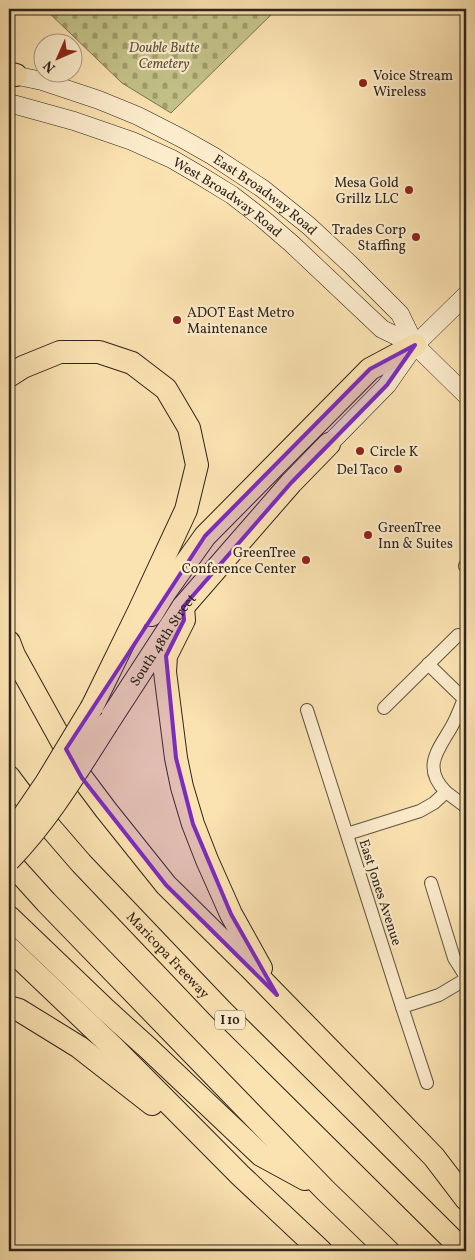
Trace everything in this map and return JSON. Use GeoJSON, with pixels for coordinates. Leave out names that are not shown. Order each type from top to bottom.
{"type":"FeatureCollection","features":[{"type":"Feature","properties":{"kind":"highway","name":"South 48th Street"},"geometry":{"type":"LineString","coordinates":[[9,834],[16,828],[46,783],[165,592],[206,536],[370,369],[415,345]]}},
{"type":"Feature","properties":{"kind":"highway"},"geometry":{"type":"LineString","coordinates":[[9,376],[22,366],[60,352],[99,352],[132,363],[166,389],[189,428],[197,465],[186,510],[92,707]]}},
{"type":"Feature","properties":{"kind":"highway","name":"South 48th Street"},"geometry":{"type":"LineString","coordinates":[[9,860],[26,843],[60,796],[183,607],[291,483],[328,444]]}},
{"type":"Feature","properties":{"kind":"highway"},"geometry":{"type":"LineString","coordinates":[[183,607],[184,620],[166,656],[165,672],[176,758],[182,787],[193,824],[231,914],[277,995]]}},
{"type":"Feature","properties":{"kind":"highway"},"geometry":{"type":"LineString","coordinates":[[9,642],[14,655],[82,778],[166,885],[277,995],[434,1158],[466,1199]]}},
{"type":"Feature","properties":{"kind":"highway","name":"Maricopa Freeway"},"geometry":{"type":"LineString","coordinates":[[9,777],[24,797],[82,863],[222,1011],[464,1251]]}},
{"type":"Feature","properties":{"kind":"highway"},"geometry":{"type":"LineString","coordinates":[[9,860],[46,902],[325,1190],[388,1251]]}},
{"type":"Feature","properties":{"kind":"highway"},"geometry":{"type":"LineString","coordinates":[[9,917],[262,1155],[325,1190]]}},
{"type":"Feature","properties":{"kind":"highway"},"geometry":{"type":"LineString","coordinates":[[9,948],[114,1048],[240,1175],[321,1251]]}},
{"type":"Feature","properties":{"kind":"highway"},"geometry":{"type":"LineString","coordinates":[[9,1007],[19,1010],[79,1047],[240,1175]]}},
{"type":"Feature","properties":{"kind":"main road","name":"East Broadway Road"},"geometry":{"type":"LineString","coordinates":[[11,74],[42,81],[99,100],[138,116],[213,156],[263,189],[309,226],[400,314],[415,345],[466,395]]}},
{"type":"Feature","properties":{"kind":"main road","name":"West Broadway Road"},"geometry":{"type":"LineString","coordinates":[[9,103],[132,140],[202,176],[239,201],[292,244],[382,329],[415,345]]}},
{"type":"Feature","properties":{"kind":"main road","name":"South 48th Street"},"geometry":{"type":"LineString","coordinates":[[328,444],[387,385],[415,345],[466,295]]}},
{"type":"Feature","properties":{"kind":"street"},"geometry":{"type":"LineString","coordinates":[[384,708],[458,635]]}},
{"type":"Feature","properties":{"kind":"street"},"geometry":{"type":"LineString","coordinates":[[428,664],[465,696],[435,757],[435,774],[439,784],[446,792],[466,807]]}},
{"type":"Feature","properties":{"kind":"street","name":"East Jones Avenue"},"geometry":{"type":"LineString","coordinates":[[307,710],[427,1083]]}},
{"type":"Feature","properties":{"kind":"street"},"geometry":{"type":"LineString","coordinates":[[347,834],[420,811],[434,803],[446,792]]}},
{"type":"Feature","properties":{"kind":"street"},"geometry":{"type":"LineString","coordinates":[[402,1007],[439,995],[466,978],[454,958],[431,884]]}},
{"type":"Feature","properties":{"kind":"highlighted area"},"geometry":{"type":"Polygon","coordinates":[[[415,345],[387,385],[291,483],[183,607],[184,620],[166,656],[176,758],[193,824],[231,914],[277,995],[166,885],[82,778],[66,749],[205,536],[370,369],[415,345]]]}},
{"type":"Feature","properties":{"kind":"green space","name":"Double Butte Cemetery"},"geometry":{"type":"Polygon","coordinates":[[[45,9],[277,9],[171,113],[122,83],[82,45],[82,32],[69,32],[45,9]]]}},
{"type":"Feature","properties":{"kind":"place","name":"Voice Stream Wireless"},"geometry":{"type":"Point","coordinates":[363,83]}},
{"type":"Feature","properties":{"kind":"place","name":"Mesa Gold Grillz LLC"},"geometry":{"type":"Point","coordinates":[409,190]}},
{"type":"Feature","properties":{"kind":"place","name":"Trades Corp Staffing"},"geometry":{"type":"Point","coordinates":[416,237]}},
{"type":"Feature","properties":{"kind":"place","name":"ADOT East Metro Maintenance"},"geometry":{"type":"Point","coordinates":[177,320]}},
{"type":"Feature","properties":{"kind":"place","name":"Circle K"},"geometry":{"type":"Point","coordinates":[360,451]}},
{"type":"Feature","properties":{"kind":"place","name":"Del Taco"},"geometry":{"type":"Point","coordinates":[398,469]}},
{"type":"Feature","properties":{"kind":"place","name":"GreenTree Inn & Suites"},"geometry":{"type":"Point","coordinates":[368,535]}},
{"type":"Feature","properties":{"kind":"place","name":"GreenTree Conference Center"},"geometry":{"type":"Point","coordinates":[306,560]}}]}
